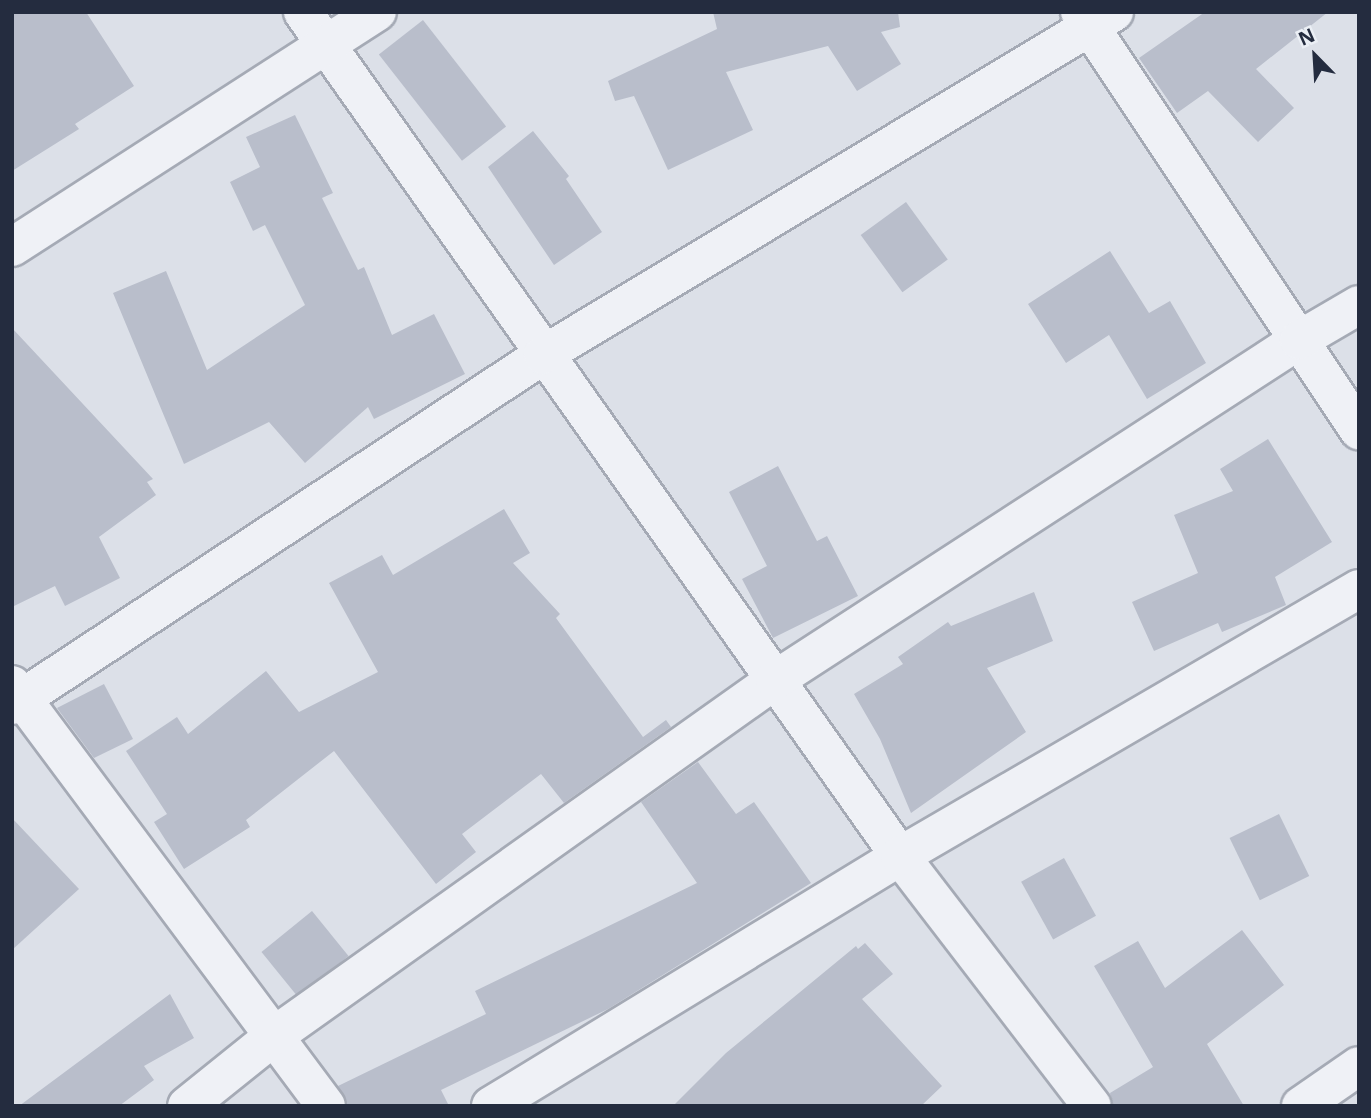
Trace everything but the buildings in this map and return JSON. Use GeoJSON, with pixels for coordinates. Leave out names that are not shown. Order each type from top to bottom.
{"type":"FeatureCollection","features":[{"type":"Feature","properties":{"kind":"street"},"geometry":{"type":"LineString","coordinates":[[303,12],[324,46],[900,856],[1092,1106]]}},
{"type":"Feature","properties":{"kind":"street"},"geometry":{"type":"LineString","coordinates":[[12,247],[377,12]]}},
{"type":"Feature","properties":{"kind":"street"},"geometry":{"type":"LineString","coordinates":[[326,1106],[16,696],[543,355],[1095,18],[1359,430]]}},
{"type":"Feature","properties":{"kind":"street"},"geometry":{"type":"LineString","coordinates":[[187,1106],[274,1036],[775,680],[1299,340],[1359,305]]}},
{"type":"Feature","properties":{"kind":"street"},"geometry":{"type":"LineString","coordinates":[[491,1106],[900,856],[1359,589]]}},
{"type":"Feature","properties":{"kind":"street"},"geometry":{"type":"LineString","coordinates":[[1301,1106],[1359,1066]]}}]}
